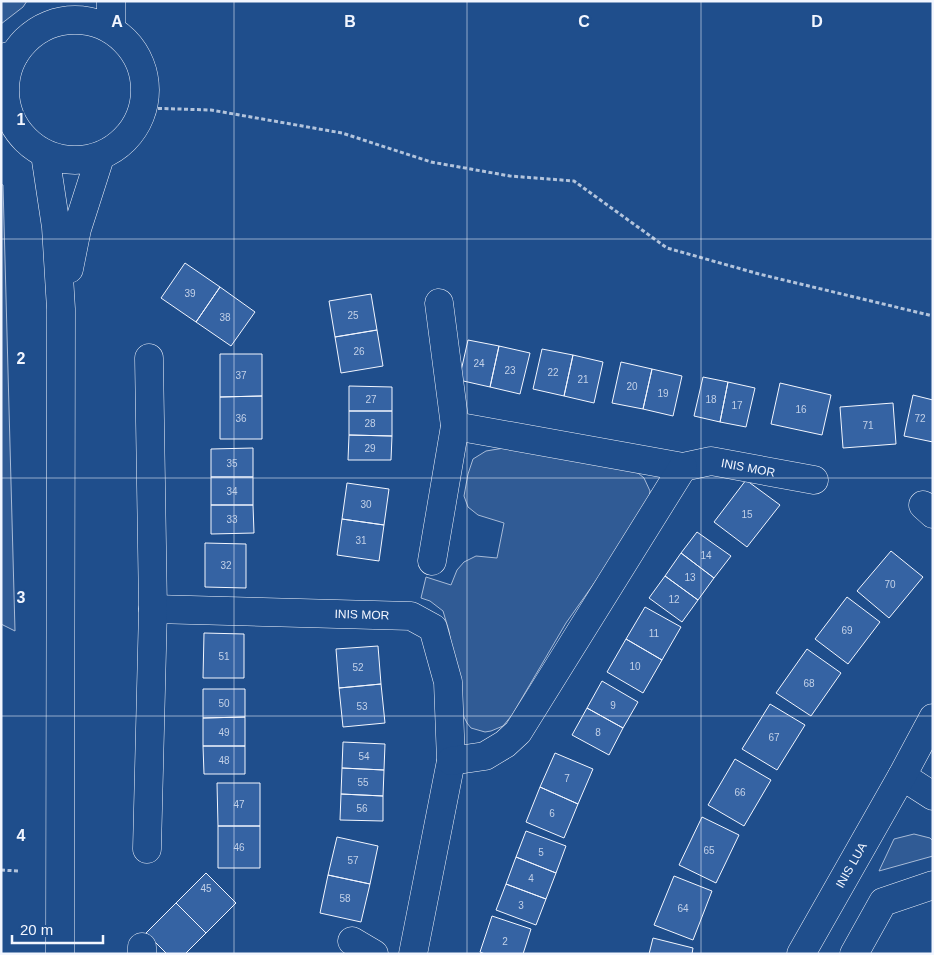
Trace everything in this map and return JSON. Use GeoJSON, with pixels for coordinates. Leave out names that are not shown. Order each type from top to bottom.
{"type":"FeatureCollection","features":[{"type":"Feature","properties":{"kind":"street"},"geometry":{"type":"LineString","coordinates":[[111,1],[111,29]]}},
{"type":"Feature","properties":{"kind":"street"},"geometry":{"type":"LineString","coordinates":[[60,12],[74,20],[93,22],[111,29],[129,44],[141,63],[146,85],[144,108],[135,129],[130,135],[120,146],[100,157],[82,161],[63,160],[45,154],[25,140],[5,112],[8,56],[60,12]]}},
{"type":"Feature","properties":{"kind":"street"},"geometry":{"type":"LineString","coordinates":[[45,154],[56,227],[60,310],[60,954]]}},
{"type":"Feature","properties":{"kind":"street"},"geometry":{"type":"LineString","coordinates":[[60,310],[77,229],[100,157]]}},
{"type":"Feature","properties":{"kind":"street"},"geometry":{"type":"LineString","coordinates":[[432,561],[455,426],[439,303]]}},
{"type":"Feature","properties":{"kind":"street"},"geometry":{"type":"LineString","coordinates":[[147,849],[152,609],[149,358]]}},
{"type":"Feature","properties":{"kind":"street","name":"INIS MOR"},"geometry":{"type":"LineString","coordinates":[[455,426],[683,467],[710,460],[814,480]]}},
{"type":"Feature","properties":{"kind":"street"},"geometry":{"type":"LineString","coordinates":[[451,762],[485,756],[505,744],[518,732],[683,467]]}},
{"type":"Feature","properties":{"kind":"street","name":"INIS MOR"},"geometry":{"type":"LineString","coordinates":[[152,609],[411,616],[433,628],[448,682],[451,762],[413,954]]}},
{"type":"Feature","properties":{"kind":"street","name":"INIS LUA"},"geometry":{"type":"LineString","coordinates":[[801,954],[933,718]]}},
{"type":"Feature","properties":{"kind":"street"},"geometry":{"type":"LineString","coordinates":[[902,776],[933,796]]}},
{"type":"Feature","properties":{"kind":"street"},"geometry":{"type":"LineString","coordinates":[[854,954],[883,902],[933,885]]}},
{"type":"Feature","properties":{"kind":"path"},"geometry":{"type":"LineString","coordinates":[[144,108],[212,110],[342,133],[430,162],[510,176],[574,181],[667,248],[759,274],[933,316]]}},
{"type":"Feature","properties":{"kind":"path"},"geometry":{"type":"LineString","coordinates":[[1,870],[18,870]]}},
{"type":"Feature","properties":{"kind":"shaded area"},"geometry":{"type":"Polygon","coordinates":[[[1,1],[27,1],[23,7],[1,24],[1,1]]]}},
{"type":"Feature","properties":{"kind":"shaded area"},"geometry":{"type":"Polygon","coordinates":[[[1,184],[3,185],[15,631],[1,624],[1,184]]]}},
{"type":"Feature","properties":{"kind":"shaded area"},"geometry":{"type":"Polygon","coordinates":[[[504,448],[629,469],[644,478],[650,491],[641,517],[566,623],[512,715],[503,726],[485,732],[471,728],[462,713],[449,631],[443,611],[430,601],[421,598],[426,577],[451,585],[457,570],[464,562],[476,556],[497,558],[504,523],[478,515],[468,507],[464,496],[473,459],[486,451],[504,448]]]}},
{"type":"Feature","properties":{"kind":"shaded area"},"geometry":{"type":"Polygon","coordinates":[[[914,834],[930,838],[933,841],[933,856],[879,871],[894,839],[914,834]]]}},
{"type":"Feature","properties":{"kind":"building"},"geometry":{"type":"Polygon","coordinates":[[[185,263],[220,287],[196,322],[161,298],[185,263]]]}},
{"type":"Feature","properties":{"kind":"building"},"geometry":{"type":"Polygon","coordinates":[[[220,287],[255,312],[231,346],[196,322],[220,287]]]}},
{"type":"Feature","properties":{"kind":"building"},"geometry":{"type":"Polygon","coordinates":[[[371,294],[377,330],[335,337],[329,301],[371,294]]]}},
{"type":"Feature","properties":{"kind":"building"},"geometry":{"type":"Polygon","coordinates":[[[377,330],[383,366],[341,373],[335,337],[377,330]]]}},
{"type":"Feature","properties":{"kind":"building"},"geometry":{"type":"Polygon","coordinates":[[[468,340],[499,346],[490,387],[459,380],[468,340]]]}},
{"type":"Feature","properties":{"kind":"building"},"geometry":{"type":"Polygon","coordinates":[[[499,346],[530,353],[520,394],[490,387],[499,346]]]}},
{"type":"Feature","properties":{"kind":"building"},"geometry":{"type":"Polygon","coordinates":[[[542,349],[573,355],[564,396],[533,389],[542,349]]]}},
{"type":"Feature","properties":{"kind":"building"},"geometry":{"type":"Polygon","coordinates":[[[220,354],[262,354],[262,396],[220,397],[220,354]]]}},
{"type":"Feature","properties":{"kind":"building"},"geometry":{"type":"Polygon","coordinates":[[[573,355],[603,362],[594,403],[564,396],[573,355]]]}},
{"type":"Feature","properties":{"kind":"building"},"geometry":{"type":"Polygon","coordinates":[[[621,362],[652,369],[643,409],[612,403],[621,362]]]}},
{"type":"Feature","properties":{"kind":"building"},"geometry":{"type":"Polygon","coordinates":[[[652,369],[682,376],[673,416],[643,409],[652,369]]]}},
{"type":"Feature","properties":{"kind":"building"},"geometry":{"type":"Polygon","coordinates":[[[703,377],[728,382],[720,422],[694,416],[703,377]]]}},
{"type":"Feature","properties":{"kind":"building"},"geometry":{"type":"Polygon","coordinates":[[[728,382],[755,388],[746,427],[720,422],[728,382]]]}},
{"type":"Feature","properties":{"kind":"building"},"geometry":{"type":"Polygon","coordinates":[[[780,383],[831,395],[822,435],[771,424],[780,383]]]}},
{"type":"Feature","properties":{"kind":"building"},"geometry":{"type":"Polygon","coordinates":[[[349,386],[392,387],[392,411],[349,411],[349,386]]]}},
{"type":"Feature","properties":{"kind":"building"},"geometry":{"type":"Polygon","coordinates":[[[913,395],[933,400],[933,442],[904,436],[913,395]]]}},
{"type":"Feature","properties":{"kind":"building"},"geometry":{"type":"Polygon","coordinates":[[[262,396],[262,439],[220,439],[220,397],[262,396]]]}},
{"type":"Feature","properties":{"kind":"building"},"geometry":{"type":"Polygon","coordinates":[[[893,403],[896,444],[843,448],[840,407],[893,403]]]}},
{"type":"Feature","properties":{"kind":"building"},"geometry":{"type":"Polygon","coordinates":[[[349,411],[392,411],[392,436],[349,435],[349,411]]]}},
{"type":"Feature","properties":{"kind":"building"},"geometry":{"type":"Polygon","coordinates":[[[349,435],[392,436],[391,460],[348,460],[349,435]]]}},
{"type":"Feature","properties":{"kind":"building"},"geometry":{"type":"Polygon","coordinates":[[[253,448],[253,477],[211,477],[211,449],[253,448]]]}},
{"type":"Feature","properties":{"kind":"building"},"geometry":{"type":"Polygon","coordinates":[[[211,477],[253,477],[253,505],[211,505],[211,477]]]}},
{"type":"Feature","properties":{"kind":"building"},"geometry":{"type":"Polygon","coordinates":[[[746,480],[780,505],[747,547],[714,522],[746,480]]]}},
{"type":"Feature","properties":{"kind":"building"},"geometry":{"type":"Polygon","coordinates":[[[347,483],[389,489],[384,525],[342,519],[347,483]]]}},
{"type":"Feature","properties":{"kind":"building"},"geometry":{"type":"Polygon","coordinates":[[[211,505],[253,505],[254,533],[211,534],[211,505]]]}},
{"type":"Feature","properties":{"kind":"building"},"geometry":{"type":"Polygon","coordinates":[[[342,519],[384,525],[379,561],[337,555],[342,519]]]}},
{"type":"Feature","properties":{"kind":"building"},"geometry":{"type":"Polygon","coordinates":[[[697,532],[731,556],[714,578],[681,553],[697,532]]]}},
{"type":"Feature","properties":{"kind":"building"},"geometry":{"type":"Polygon","coordinates":[[[205,543],[246,544],[246,588],[205,587],[205,543]]]}},
{"type":"Feature","properties":{"kind":"building"},"geometry":{"type":"Polygon","coordinates":[[[891,551],[923,577],[889,618],[857,591],[891,551]]]}},
{"type":"Feature","properties":{"kind":"building"},"geometry":{"type":"Polygon","coordinates":[[[681,553],[714,578],[698,600],[665,576],[681,553]]]}},
{"type":"Feature","properties":{"kind":"building"},"geometry":{"type":"Polygon","coordinates":[[[665,576],[698,600],[682,622],[649,598],[665,576]]]}},
{"type":"Feature","properties":{"kind":"building"},"geometry":{"type":"Polygon","coordinates":[[[847,597],[880,622],[848,664],[815,639],[847,597]]]}},
{"type":"Feature","properties":{"kind":"building"},"geometry":{"type":"Polygon","coordinates":[[[645,607],[681,627],[662,660],[626,639],[645,607]]]}},
{"type":"Feature","properties":{"kind":"building"},"geometry":{"type":"Polygon","coordinates":[[[204,633],[244,634],[244,678],[203,678],[204,633]]]}},
{"type":"Feature","properties":{"kind":"building"},"geometry":{"type":"Polygon","coordinates":[[[626,639],[662,660],[643,693],[607,672],[626,639]]]}},
{"type":"Feature","properties":{"kind":"building"},"geometry":{"type":"Polygon","coordinates":[[[378,646],[381,684],[339,688],[336,649],[378,646]]]}},
{"type":"Feature","properties":{"kind":"building"},"geometry":{"type":"Polygon","coordinates":[[[807,649],[841,673],[811,716],[776,693],[807,649]]]}},
{"type":"Feature","properties":{"kind":"building"},"geometry":{"type":"Polygon","coordinates":[[[602,681],[638,702],[623,728],[587,708],[602,681]]]}},
{"type":"Feature","properties":{"kind":"building"},"geometry":{"type":"Polygon","coordinates":[[[381,684],[385,723],[343,727],[339,688],[381,684]]]}},
{"type":"Feature","properties":{"kind":"building"},"geometry":{"type":"Polygon","coordinates":[[[203,689],[245,689],[245,717],[203,718],[203,689]]]}},
{"type":"Feature","properties":{"kind":"building"},"geometry":{"type":"Polygon","coordinates":[[[770,704],[805,725],[777,770],[742,749],[770,704]]]}},
{"type":"Feature","properties":{"kind":"building"},"geometry":{"type":"Polygon","coordinates":[[[587,708],[623,728],[609,755],[572,735],[587,708]]]}},
{"type":"Feature","properties":{"kind":"building"},"geometry":{"type":"Polygon","coordinates":[[[245,717],[245,746],[203,746],[203,718],[245,717]]]}},
{"type":"Feature","properties":{"kind":"building"},"geometry":{"type":"Polygon","coordinates":[[[343,742],[385,744],[384,770],[342,768],[343,742]]]}},
{"type":"Feature","properties":{"kind":"building"},"geometry":{"type":"Polygon","coordinates":[[[203,746],[245,746],[245,774],[204,774],[203,746]]]}},
{"type":"Feature","properties":{"kind":"building"},"geometry":{"type":"Polygon","coordinates":[[[555,753],[593,769],[578,804],[540,787],[555,753]]]}},
{"type":"Feature","properties":{"kind":"building"},"geometry":{"type":"Polygon","coordinates":[[[735,759],[771,780],[744,826],[708,805],[735,759]]]}},
{"type":"Feature","properties":{"kind":"building"},"geometry":{"type":"Polygon","coordinates":[[[342,768],[384,770],[383,796],[341,794],[342,768]]]}},
{"type":"Feature","properties":{"kind":"building"},"geometry":{"type":"Polygon","coordinates":[[[217,783],[260,783],[260,826],[218,826],[217,783]]]}},
{"type":"Feature","properties":{"kind":"building"},"geometry":{"type":"Polygon","coordinates":[[[540,787],[578,804],[564,838],[526,822],[540,787]]]}},
{"type":"Feature","properties":{"kind":"building"},"geometry":{"type":"Polygon","coordinates":[[[341,794],[383,796],[383,821],[340,820],[341,794]]]}},
{"type":"Feature","properties":{"kind":"building"},"geometry":{"type":"Polygon","coordinates":[[[702,817],[739,835],[716,883],[679,865],[702,817]]]}},
{"type":"Feature","properties":{"kind":"building"},"geometry":{"type":"Polygon","coordinates":[[[218,826],[260,826],[260,868],[218,868],[218,826]]]}},
{"type":"Feature","properties":{"kind":"building"},"geometry":{"type":"Polygon","coordinates":[[[526,831],[566,846],[556,873],[516,857],[526,831]]]}},
{"type":"Feature","properties":{"kind":"building"},"geometry":{"type":"Polygon","coordinates":[[[337,837],[378,846],[370,884],[328,875],[337,837]]]}},
{"type":"Feature","properties":{"kind":"building"},"geometry":{"type":"Polygon","coordinates":[[[516,857],[556,873],[546,899],[506,884],[516,857]]]}},
{"type":"Feature","properties":{"kind":"building"},"geometry":{"type":"Polygon","coordinates":[[[206,873],[236,903],[206,933],[176,903],[206,873]]]}},
{"type":"Feature","properties":{"kind":"building"},"geometry":{"type":"Polygon","coordinates":[[[328,875],[370,884],[361,922],[320,913],[328,875]]]}},
{"type":"Feature","properties":{"kind":"building"},"geometry":{"type":"Polygon","coordinates":[[[674,876],[712,891],[693,940],[654,925],[674,876]]]}},
{"type":"Feature","properties":{"kind":"building"},"geometry":{"type":"Polygon","coordinates":[[[506,884],[546,899],[536,925],[496,910],[506,884]]]}},
{"type":"Feature","properties":{"kind":"building"},"geometry":{"type":"Polygon","coordinates":[[[176,903],[206,933],[185,954],[167,954],[146,933],[176,903]]]}},
{"type":"Feature","properties":{"kind":"building"},"geometry":{"type":"Polygon","coordinates":[[[492,916],[531,929],[523,954],[485,954],[480,952],[492,916]]]}},
{"type":"Feature","properties":{"kind":"building"},"geometry":{"type":"Polygon","coordinates":[[[653,938],[693,948],[692,954],[649,954],[653,938]]]}}]}
